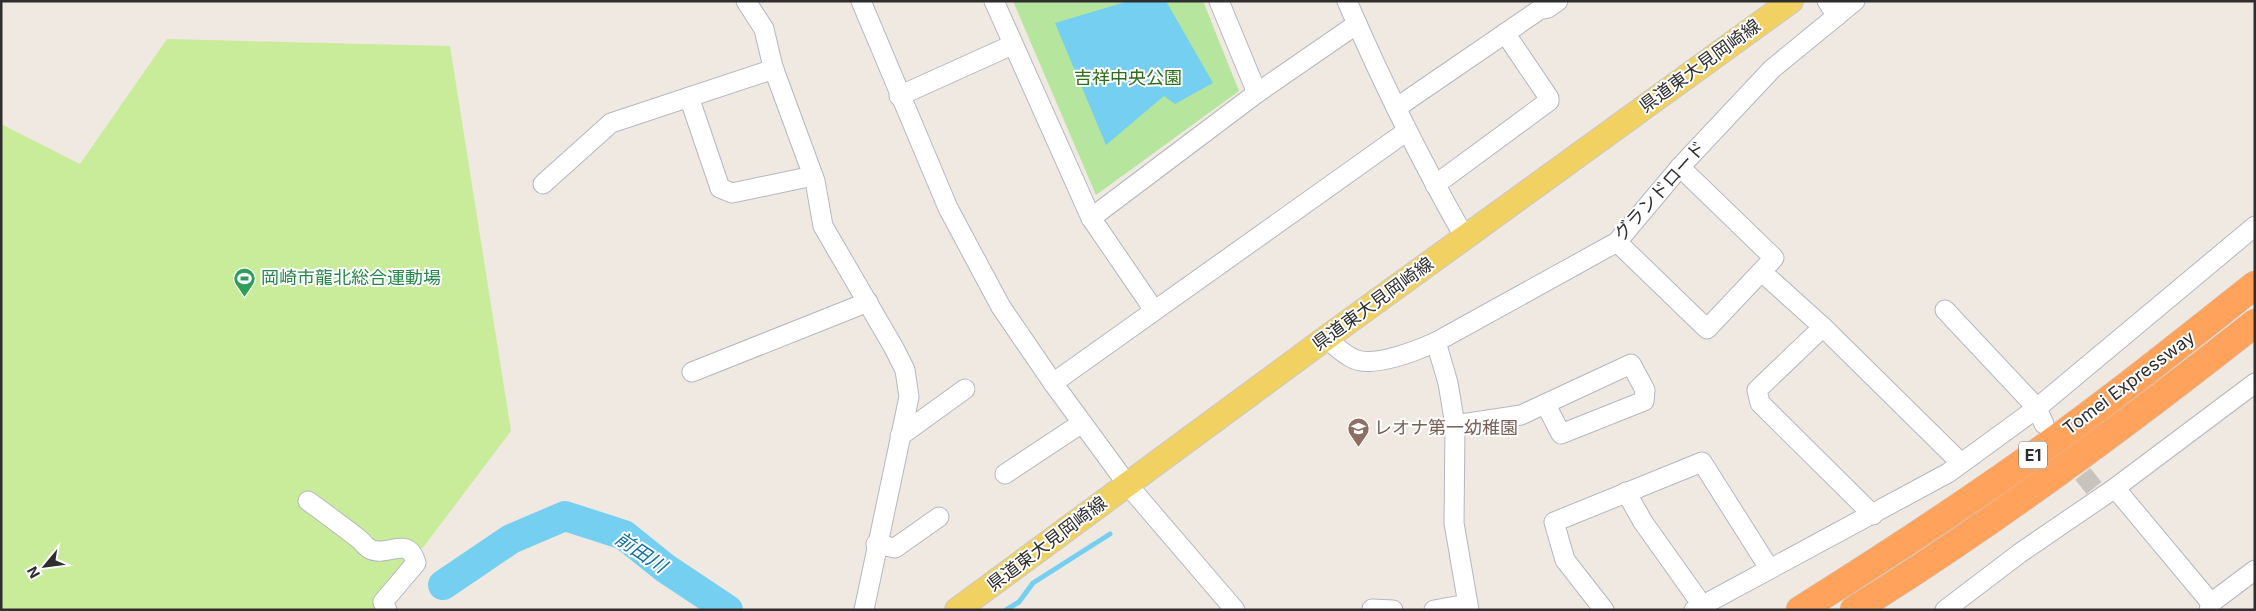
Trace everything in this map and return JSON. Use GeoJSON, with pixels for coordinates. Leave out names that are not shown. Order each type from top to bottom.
{"type":"FeatureCollection","features":[{"type":"Feature","properties":{"kind":"highway","name":"Tomei Expressway"},"geometry":{"type":"LineString","coordinates":[[1800,610],[1884,557],[2021,464],[2146,372],[2255,285]]}},
{"type":"Feature","properties":{"kind":"highway","name":"Tomei Expressway"},"geometry":{"type":"LineString","coordinates":[[1854,610],[2038,487],[2162,396],[2255,323]]}},
{"type":"Feature","properties":{"kind":"main road","name":"県道東大見岡崎線"},"geometry":{"type":"LineString","coordinates":[[957,610],[1063,534],[1127,484],[1326,338],[1791,1]]}},
{"type":"Feature","properties":{"kind":"street"},"geometry":{"type":"LineString","coordinates":[[746,1],[764,29],[774,69],[814,176],[823,226],[905,370],[909,397],[876,544],[864,610]]}},
{"type":"Feature","properties":{"kind":"street"},"geometry":{"type":"LineString","coordinates":[[860,1],[899,96],[957,225],[1001,306],[1053,383],[1127,484],[1235,610]]}},
{"type":"Feature","properties":{"kind":"street"},"geometry":{"type":"LineString","coordinates":[[994,1],[1012,45],[1091,218],[1154,310]]}},
{"type":"Feature","properties":{"kind":"street"},"geometry":{"type":"LineString","coordinates":[[1219,1],[1257,92]]}},
{"type":"Feature","properties":{"kind":"street"},"geometry":{"type":"LineString","coordinates":[[1347,1],[1407,131],[1435,186],[1465,238]]}},
{"type":"Feature","properties":{"kind":"street"},"geometry":{"type":"LineString","coordinates":[[1396,108],[1505,34],[1536,5],[1548,8],[1558,1]]}},
{"type":"Feature","properties":{"kind":"street","name":"グランドロード"},"geometry":{"type":"LineString","coordinates":[[1326,338],[1338,350],[1356,360],[1384,359],[1407,355],[1436,342],[1616,242],[1680,168],[1832,8],[1856,1]]}},
{"type":"Feature","properties":{"kind":"street"},"geometry":{"type":"LineString","coordinates":[[1091,218],[1257,92],[1357,24]]}},
{"type":"Feature","properties":{"kind":"street"},"geometry":{"type":"LineString","coordinates":[[1435,186],[1549,101],[1550,98],[1505,34]]}},
{"type":"Feature","properties":{"kind":"street"},"geometry":{"type":"LineString","coordinates":[[899,96],[1012,45]]}},
{"type":"Feature","properties":{"kind":"street"},"geometry":{"type":"LineString","coordinates":[[543,184],[611,123],[774,69]]}},
{"type":"Feature","properties":{"kind":"street"},"geometry":{"type":"LineString","coordinates":[[689,97],[720,188],[732,193],[814,176]]}},
{"type":"Feature","properties":{"kind":"street"},"geometry":{"type":"LineString","coordinates":[[1053,383],[1407,131]]}},
{"type":"Feature","properties":{"kind":"street"},"geometry":{"type":"LineString","coordinates":[[1616,242],[1707,329],[1762,273],[1774,258],[1680,168]]}},
{"type":"Feature","properties":{"kind":"street"},"geometry":{"type":"LineString","coordinates":[[1626,492],[1643,522],[1698,607],[1728,603],[1769,568],[1873,515],[1948,473],[1961,463],[2040,416],[2255,226]]}},
{"type":"Feature","properties":{"kind":"street"},"geometry":{"type":"LineString","coordinates":[[1762,273],[1823,327],[1961,463]]}},
{"type":"Feature","properties":{"kind":"street"},"geometry":{"type":"LineString","coordinates":[[692,372],[868,302]]}},
{"type":"Feature","properties":{"kind":"street"},"geometry":{"type":"LineString","coordinates":[[1945,310],[2040,416]]}},
{"type":"Feature","properties":{"kind":"street"},"geometry":{"type":"LineString","coordinates":[[1823,327],[1757,390],[1760,403],[1873,515]]}},
{"type":"Feature","properties":{"kind":"street"},"geometry":{"type":"LineString","coordinates":[[1434,610],[1468,607],[1454,523],[1455,425],[1448,383],[1436,342]]}},
{"type":"Feature","properties":{"kind":"street"},"geometry":{"type":"LineString","coordinates":[[1455,425],[1521,416],[1630,364],[1646,390],[1644,401],[1561,434],[1546,405]]}},
{"type":"Feature","properties":{"kind":"street"},"geometry":{"type":"LineString","coordinates":[[1945,610],[2095,494],[2115,488],[2255,383]]}},
{"type":"Feature","properties":{"kind":"street"},"geometry":{"type":"LineString","coordinates":[[900,436],[965,389]]}},
{"type":"Feature","properties":{"kind":"street"},"geometry":{"type":"LineString","coordinates":[[1005,474],[1082,423]]}},
{"type":"Feature","properties":{"kind":"street"},"geometry":{"type":"LineString","coordinates":[[1604,610],[1565,560],[1554,522],[1702,462],[1769,568]]}},
{"type":"Feature","properties":{"kind":"street"},"geometry":{"type":"LineString","coordinates":[[2115,488],[2210,606],[2255,570]]}},
{"type":"Feature","properties":{"kind":"street"},"geometry":{"type":"LineString","coordinates":[[308,501],[370,550],[386,551],[398,547],[406,548],[414,554],[416,562],[383,602],[387,610]]}},
{"type":"Feature","properties":{"kind":"street"},"geometry":{"type":"LineString","coordinates":[[876,544],[895,548],[939,517]]}},
{"type":"Feature","properties":{"kind":"street"},"geometry":{"type":"LineString","coordinates":[[1372,610],[1393,610]]}},
{"type":"Feature","properties":{"kind":"green space","name":"吉祥中央公園"},"geometry":{"type":"Polygon","coordinates":[[[1013,1],[1203,1],[1239,91],[1096,195],[1013,1]]]}},
{"type":"Feature","properties":{"kind":"green space","name":"岡崎市龍北総合運動場"},"geometry":{"type":"Polygon","coordinates":[[[167,39],[450,46],[511,431],[376,610],[1,610],[1,124],[80,164],[167,39]]]}},
{"type":"Feature","properties":{"kind":"water"},"geometry":{"type":"Polygon","coordinates":[[[1129,1],[1166,1],[1213,83],[1175,104],[1164,96],[1106,145],[1055,23],[1129,1]]]}},
{"type":"Feature","properties":{"kind":"waterway","name":"前田川"},"geometry":{"type":"LineString","coordinates":[[443,585],[511,539],[565,516],[624,535],[665,568],[728,610]]}},
{"type":"Feature","properties":{"kind":"waterway"},"geometry":{"type":"LineString","coordinates":[[1006,610],[1019,602],[1033,583],[1110,534]]}},
{"type":"Feature","properties":{"kind":"tunnel"},"geometry":{"type":"LineString","coordinates":[[2048,430],[2094,488]]}},
{"type":"Feature","properties":{"kind":"place","name":"岡崎市龍北総合運動場"},"geometry":{"type":"Point","coordinates":[245,297]}},
{"type":"Feature","properties":{"kind":"place","name":"レオナ第一幼稚園"},"geometry":{"type":"Point","coordinates":[1358,447]}}]}
